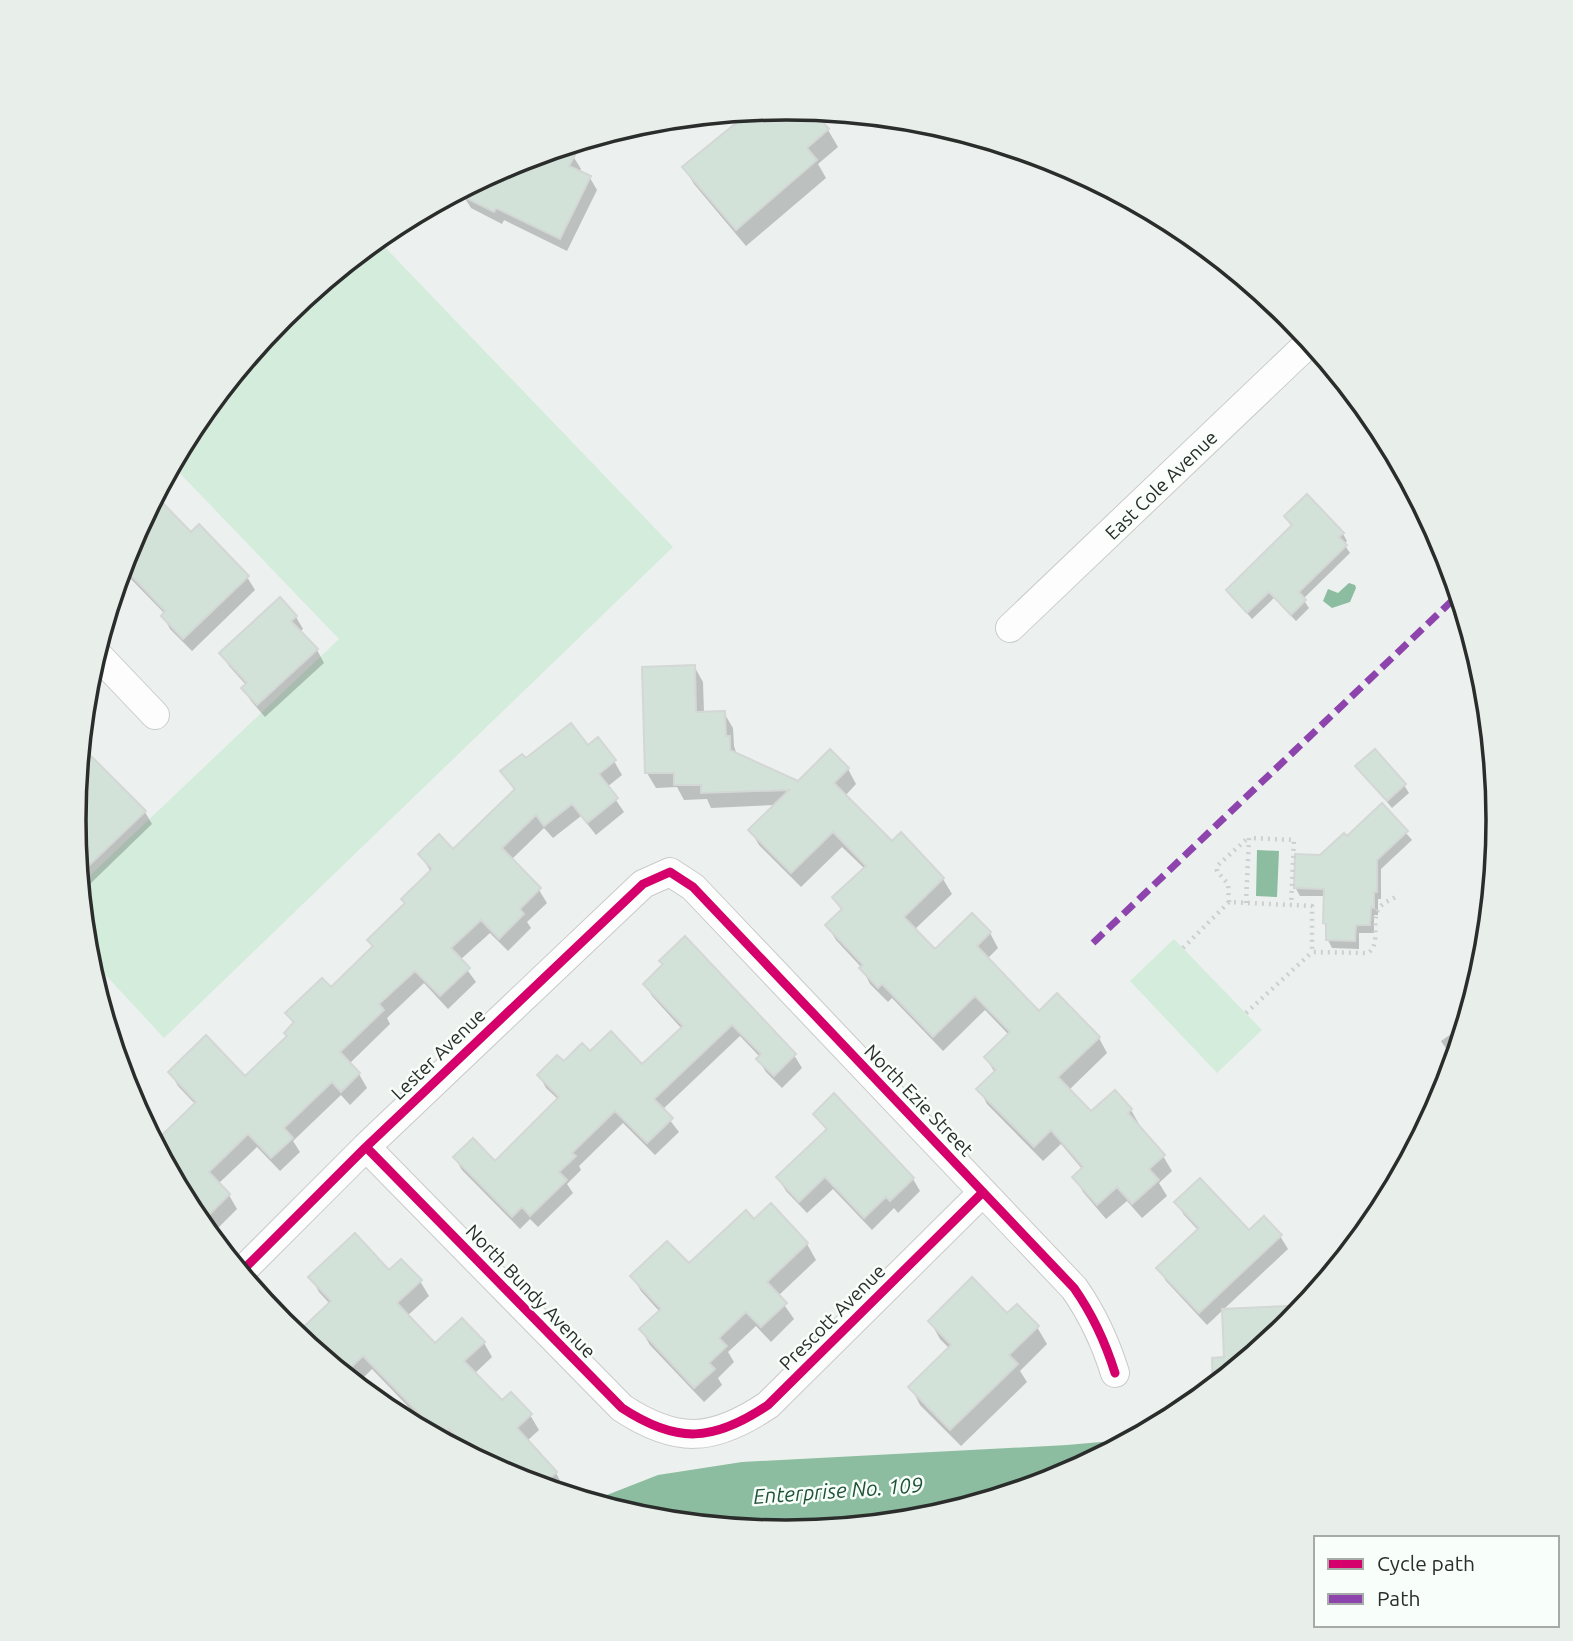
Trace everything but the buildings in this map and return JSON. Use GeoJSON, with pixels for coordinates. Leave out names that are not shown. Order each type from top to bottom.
{"type":"FeatureCollection","features":[{"type":"Feature","properties":{"kind":"street","name":"East Cole Avenue"},"geometry":{"type":"LineString","coordinates":[[1010,628],[1304,348]]}},
{"type":"Feature","properties":{"kind":"street"},"geometry":{"type":"LineString","coordinates":[[104,662],[155,715]]}},
{"type":"Feature","properties":{"kind":"street","name":"Lester Avenue"},"geometry":{"type":"LineString","coordinates":[[247,1266],[366,1147],[643,884],[670,872]]}},
{"type":"Feature","properties":{"kind":"street","name":"North Ezie Street"},"geometry":{"type":"LineString","coordinates":[[670,872],[693,887],[1074,1289],[1092,1315],[1115,1373]]}},
{"type":"Feature","properties":{"kind":"street","name":"North Bundy Avenue"},"geometry":{"type":"LineString","coordinates":[[366,1147],[622,1408],[665,1431],[687,1434]]}},
{"type":"Feature","properties":{"kind":"street","name":"Prescott Avenue"},"geometry":{"type":"LineString","coordinates":[[687,1434],[708,1433],[728,1427],[768,1405],[983,1192]]}},
{"type":"Feature","properties":{"kind":"path"},"geometry":{"type":"LineString","coordinates":[[1246,903],[1249,838]]}},
{"type":"Feature","properties":{"kind":"path"},"geometry":{"type":"LineString","coordinates":[[1183,948],[1229,902],[1228,884],[1217,871],[1217,866],[1249,838],[1294,840],[1291,905]]}},
{"type":"Feature","properties":{"kind":"path"},"geometry":{"type":"LineString","coordinates":[[1246,1013],[1312,952],[1371,951],[1375,944],[1376,915],[1380,908],[1399,895]]}},
{"type":"Feature","properties":{"kind":"path"},"geometry":{"type":"LineString","coordinates":[[1229,902],[1312,906],[1312,952]]}},
{"type":"Feature","properties":{"kind":"shaded area"},"geometry":{"type":"Polygon","coordinates":[[[385,247],[673,547],[164,1038],[103,972],[88,877],[339,639],[179,472],[204,431],[260,358],[324,294],[385,247]]]}},
{"type":"Feature","properties":{"kind":"shaded area"},"geometry":{"type":"Polygon","coordinates":[[[1174,939],[1262,1030],[1217,1073],[1130,981],[1174,939]]]}},
{"type":"Feature","properties":{"kind":"water"},"geometry":{"type":"Polygon","coordinates":[[[1349,583],[1356,588],[1350,602],[1332,608],[1323,601],[1328,589],[1338,593],[1349,583]]]}},
{"type":"Feature","properties":{"kind":"water"},"geometry":{"type":"Polygon","coordinates":[[[1257,850],[1279,851],[1277,897],[1256,896],[1257,850]]]}},
{"type":"Feature","properties":{"kind":"water","name":"Enterprise No. 109"},"geometry":{"type":"Polygon","coordinates":[[[1111,1441],[1055,1468],[1012,1484],[923,1508],[878,1515],[832,1520],[741,1520],[650,1508],[603,1496],[658,1475],[742,1462],[1111,1441]]]}},
{"type":"Feature","properties":{"kind":"marked path"},"geometry":{"type":"LineString","coordinates":[[1093,943],[1452,601]]}},
{"type":"Feature","properties":{"kind":"cycle path"},"geometry":{"type":"LineString","coordinates":[[247,1266],[366,1147],[643,884],[670,872],[693,887],[1074,1288],[1098,1329],[1115,1373]]}},
{"type":"Feature","properties":{"kind":"cycle path"},"geometry":{"type":"LineString","coordinates":[[366,1147],[622,1408],[642,1420],[678,1433],[712,1432],[730,1426],[768,1405],[983,1192]]}}]}
